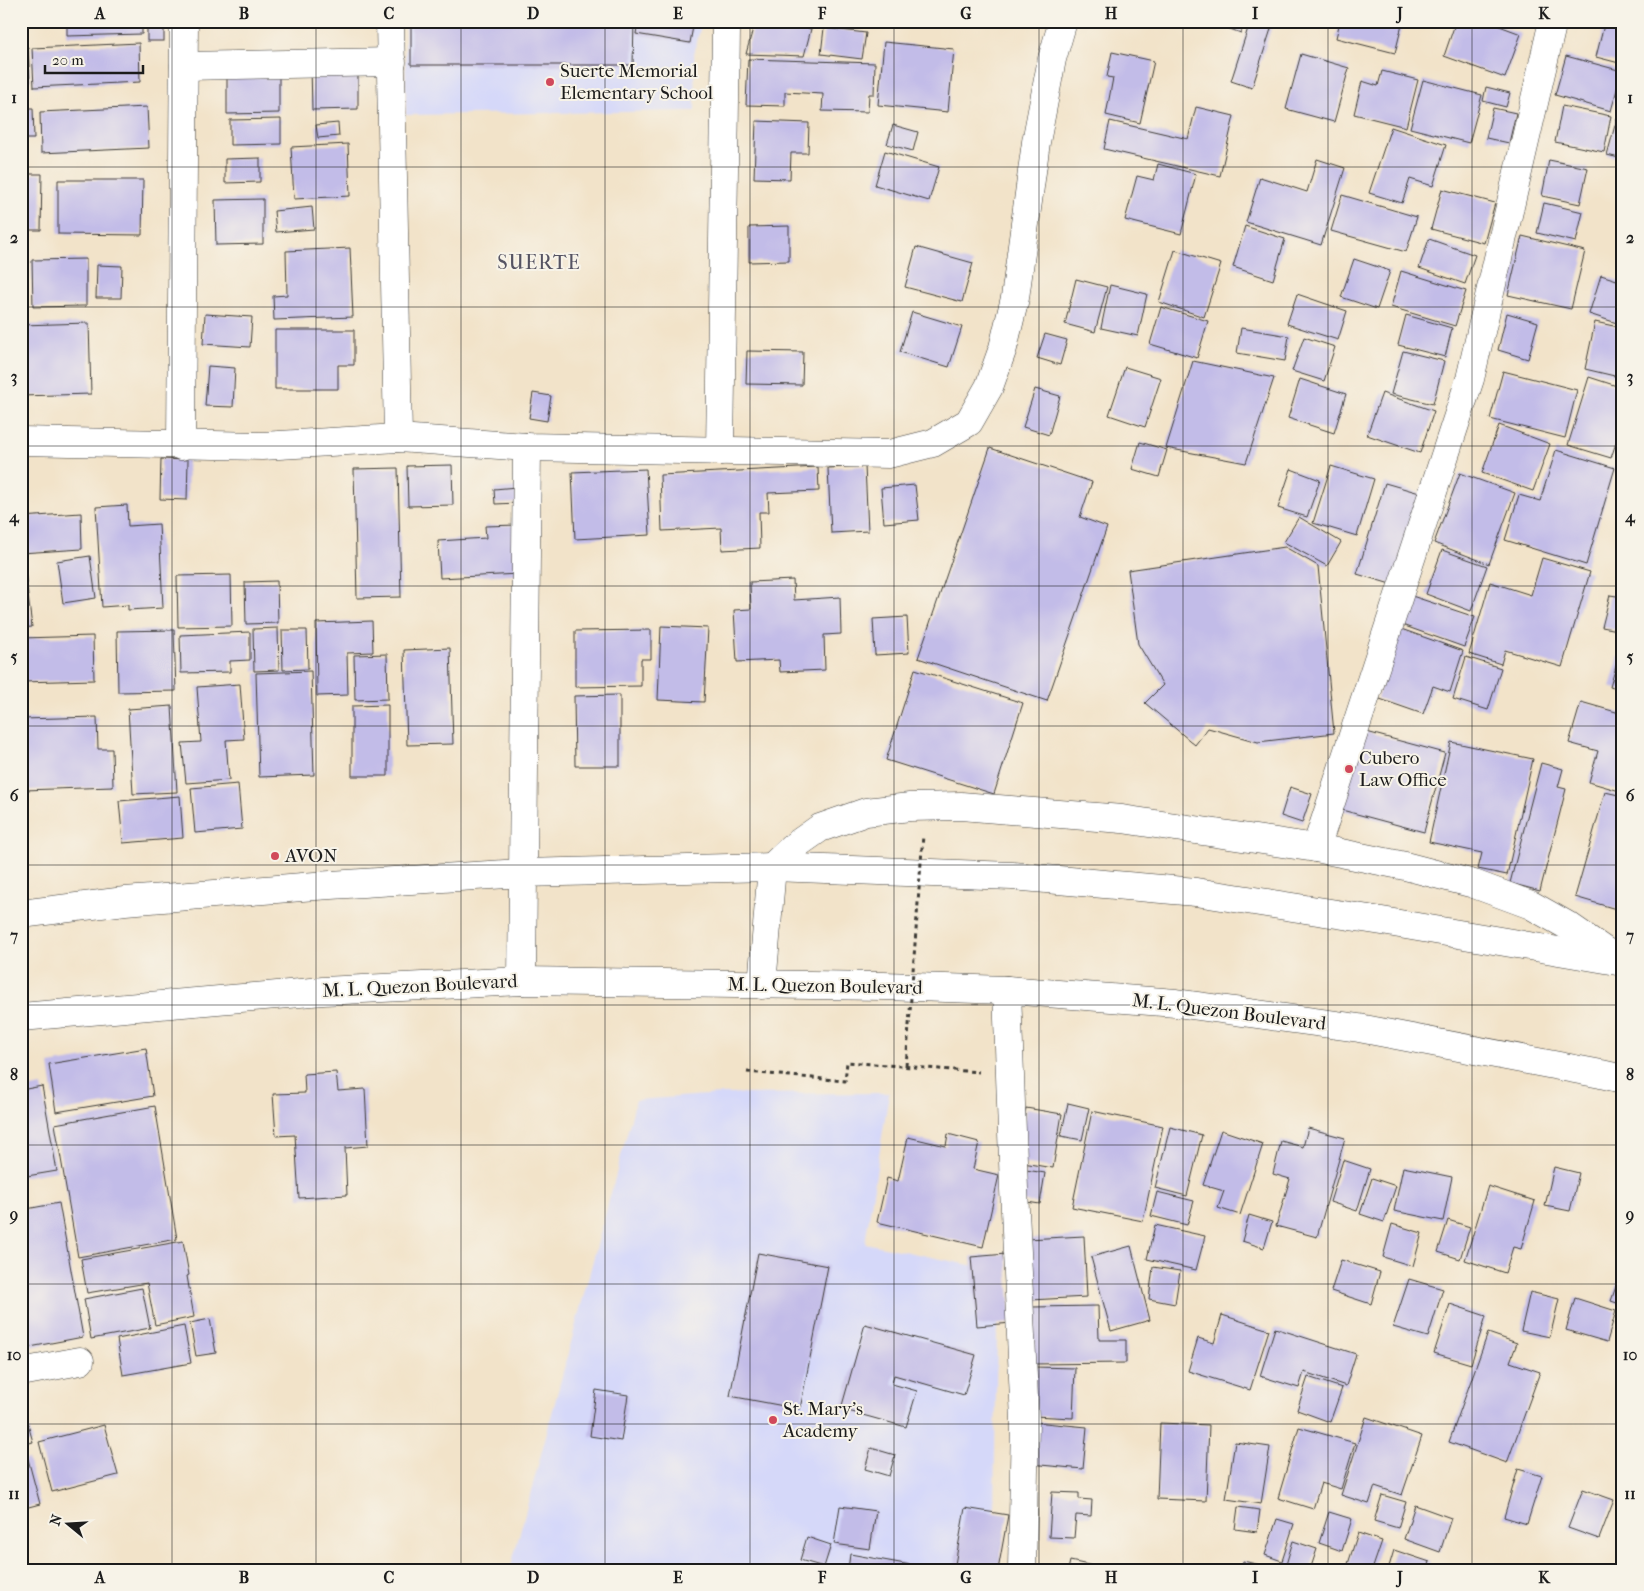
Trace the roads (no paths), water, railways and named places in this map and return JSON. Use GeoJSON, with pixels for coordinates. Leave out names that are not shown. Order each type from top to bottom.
{"type":"FeatureCollection","features":[{"type":"Feature","properties":{"kind":"main road"},"geometry":{"type":"LineString","coordinates":[[181,446],[184,21]]}},
{"type":"Feature","properties":{"kind":"main road"},"geometry":{"type":"LineString","coordinates":[[390,21],[398,438]]}},
{"type":"Feature","properties":{"kind":"main road"},"geometry":{"type":"LineString","coordinates":[[720,451],[727,21]]}},
{"type":"Feature","properties":{"kind":"main road"},"geometry":{"type":"LineString","coordinates":[[21,441],[181,446],[262,446],[398,438],[527,447],[889,454],[933,443],[969,422],[989,387],[1002,348],[1015,298],[1036,142],[1052,59],[1063,21]]}},
{"type":"Feature","properties":{"kind":"main road"},"geometry":{"type":"LineString","coordinates":[[1316,848],[1470,379],[1521,152],[1553,21]]}},
{"type":"Feature","properties":{"kind":"main road"},"geometry":{"type":"LineString","coordinates":[[184,66],[392,62]]}},
{"type":"Feature","properties":{"kind":"main road"},"geometry":{"type":"LineString","coordinates":[[522,981],[527,447]]}},
{"type":"Feature","properties":{"kind":"main road"},"geometry":{"type":"LineString","coordinates":[[762,985],[772,868],[793,847],[820,828],[866,812],[910,807],[961,806],[1122,819],[1316,848],[1405,866],[1474,884],[1531,904],[1570,927],[1621,962]]}},
{"type":"Feature","properties":{"kind":"main road"},"geometry":{"type":"LineString","coordinates":[[21,914],[125,901],[296,887],[522,873],[772,868],[1012,876],[1196,892],[1382,921],[1621,962]]}},
{"type":"Feature","properties":{"kind":"main road","name":"M. L. Quezon Boulevard"},"geometry":{"type":"LineString","coordinates":[[21,1017],[323,990],[522,981],[1007,990],[1176,1003],[1359,1028],[1601,1074],[1623,1080]]}},
{"type":"Feature","properties":{"kind":"main road"},"geometry":{"type":"LineString","coordinates":[[1007,990],[1025,1420],[1022,1570]]}},
{"type":"Feature","properties":{"kind":"main road"},"geometry":{"type":"LineString","coordinates":[[21,1372],[80,1361]]}},
{"type":"Feature","properties":{"kind":"place","name":"Suerte Memorial Elementary School"},"geometry":{"type":"Point","coordinates":[550,82]}},
{"type":"Feature","properties":{"kind":"place","name":"Cubero Law Office"},"geometry":{"type":"Point","coordinates":[1349,769]}},
{"type":"Feature","properties":{"kind":"place","name":"AVON"},"geometry":{"type":"Point","coordinates":[275,856]}},
{"type":"Feature","properties":{"kind":"place","name":"St. Mary's Academy"},"geometry":{"type":"Point","coordinates":[773,1420]}},
{"type":"Feature","properties":{"kind":"district","name":"SUERTE"},"geometry":{"type":"Point","coordinates":[539,262]}}]}
